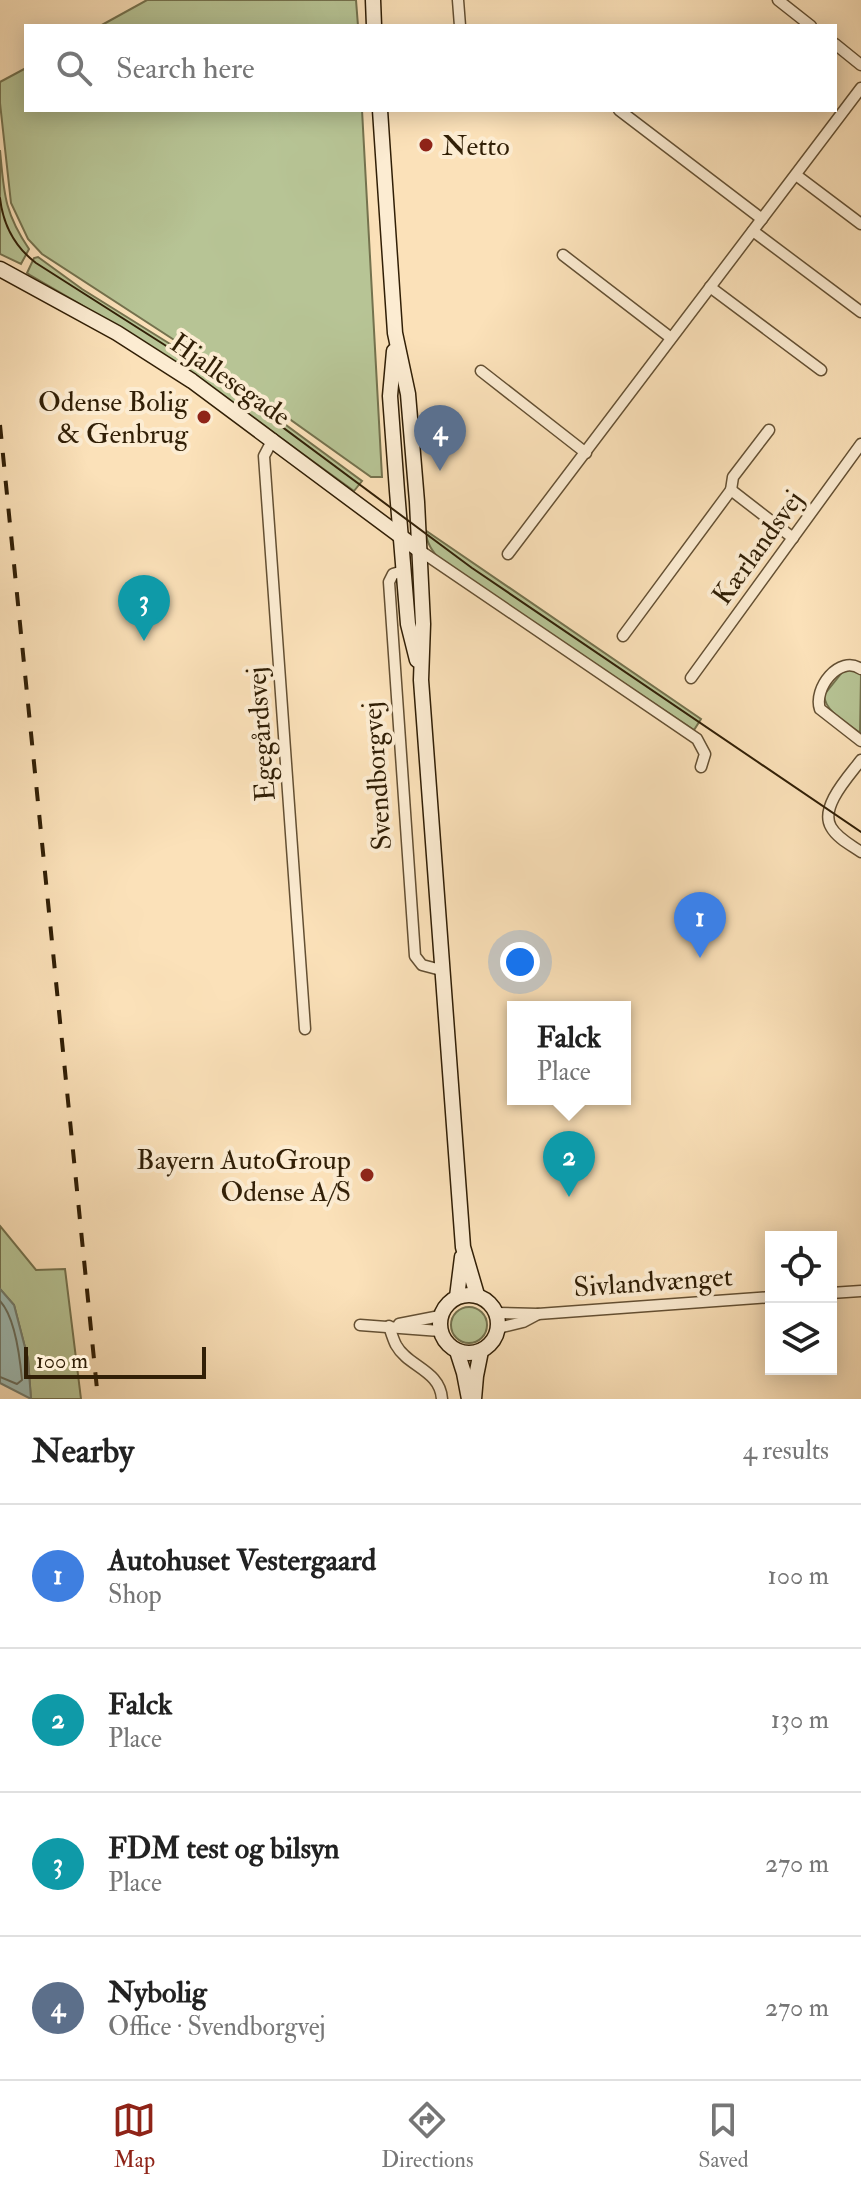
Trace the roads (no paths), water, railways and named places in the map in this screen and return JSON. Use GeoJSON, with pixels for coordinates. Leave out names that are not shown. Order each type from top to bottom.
{"type":"FeatureCollection","features":[{"type":"Feature","properties":{"kind":"main road"},"geometry":{"type":"LineString","coordinates":[[373,0],[374,24]]}},
{"type":"Feature","properties":{"kind":"main road","name":"Svendborgvej"},"geometry":{"type":"LineString","coordinates":[[380,112],[395,333],[408,394],[419,550],[423,624],[421,680],[463,1247],[457,1297]]}},
{"type":"Feature","properties":{"kind":"main road","name":"Hjallesegade"},"geometry":{"type":"LineString","coordinates":[[0,269],[130,341],[192,381],[419,550]]}},
{"type":"Feature","properties":{"kind":"main road","name":"Svendborgvej"},"geometry":{"type":"LineString","coordinates":[[395,333],[390,396],[400,536],[408,624],[421,680]]}},
{"type":"Feature","properties":{"kind":"main road","name":"Svendborgvej"},"geometry":{"type":"LineString","coordinates":[[463,1247],[477,1295]]}},
{"type":"Feature","properties":{"kind":"main road"},"geometry":{"type":"LineString","coordinates":[[465,1293],[477,1295],[490,1303],[497,1320],[495,1338],[481,1351],[457,1351],[445,1342],[440,1323],[444,1307],[465,1293]]}},
{"type":"Feature","properties":{"kind":"main road"},"geometry":{"type":"LineString","coordinates":[[457,1351],[472,1399]]}},
{"type":"Feature","properties":{"kind":"main road"},"geometry":{"type":"LineString","coordinates":[[472,1399],[481,1351]]}},
{"type":"Feature","properties":{"kind":"street"},"geometry":{"type":"LineString","coordinates":[[458,0],[460,24]]}},
{"type":"Feature","properties":{"kind":"street"},"geometry":{"type":"LineString","coordinates":[[778,0],[808,24]]}},
{"type":"Feature","properties":{"kind":"street"},"geometry":{"type":"LineString","coordinates":[[837,46],[861,65]]}},
{"type":"Feature","properties":{"kind":"street"},"geometry":{"type":"LineString","coordinates":[[508,554],[861,88]]}},
{"type":"Feature","properties":{"kind":"street"},"geometry":{"type":"LineString","coordinates":[[622,112],[762,219]]}},
{"type":"Feature","properties":{"kind":"street"},"geometry":{"type":"LineString","coordinates":[[796,175],[861,224]]}},
{"type":"Feature","properties":{"kind":"street"},"geometry":{"type":"LineString","coordinates":[[753,231],[861,312]]}},
{"type":"Feature","properties":{"kind":"street"},"geometry":{"type":"LineString","coordinates":[[563,255],[671,338]]}},
{"type":"Feature","properties":{"kind":"street"},"geometry":{"type":"LineString","coordinates":[[710,287],[821,370]]}},
{"type":"Feature","properties":{"kind":"street"},"geometry":{"type":"LineString","coordinates":[[481,371],[586,453]]}},
{"type":"Feature","properties":{"kind":"street"},"geometry":{"type":"LineString","coordinates":[[623,636],[731,490],[733,477],[769,430]]}},
{"type":"Feature","properties":{"kind":"street","name":"Egegårdsvej"},"geometry":{"type":"LineString","coordinates":[[273,439],[264,456],[305,1029]]}},
{"type":"Feature","properties":{"kind":"street","name":"Kærlandsvej"},"geometry":{"type":"LineString","coordinates":[[691,678],[861,444]]}},
{"type":"Feature","properties":{"kind":"street"},"geometry":{"type":"LineString","coordinates":[[731,490],[793,538]]}},
{"type":"Feature","properties":{"kind":"street"},"geometry":{"type":"LineString","coordinates":[[419,550],[697,739],[705,754],[701,767]]}},
{"type":"Feature","properties":{"kind":"street","name":"Svendborgvej"},"geometry":{"type":"LineString","coordinates":[[403,571],[393,574],[389,582],[415,956],[422,965],[441,970]]}},
{"type":"Feature","properties":{"kind":"street"},"geometry":{"type":"LineString","coordinates":[[861,669],[857,665],[846,664],[839,667],[819,692],[817,702],[820,709],[861,741]]}},
{"type":"Feature","properties":{"kind":"street"},"geometry":{"type":"LineString","coordinates":[[858,850],[831,827],[829,810],[861,760]]}},
{"type":"Feature","properties":{"kind":"street"},"geometry":{"type":"LineString","coordinates":[[837,1293],[861,1291]]}},
{"type":"Feature","properties":{"kind":"street","name":"Sivlandvænget"},"geometry":{"type":"LineString","coordinates":[[497,1320],[523,1322],[538,1314],[765,1297]]}},
{"type":"Feature","properties":{"kind":"street"},"geometry":{"type":"LineString","coordinates":[[360,1325],[440,1323]]}},
{"type":"Feature","properties":{"kind":"street"},"geometry":{"type":"LineString","coordinates":[[389,1326],[396,1346],[431,1374],[441,1390],[442,1399]]}},
{"type":"Feature","properties":{"kind":"water"},"geometry":{"type":"Polygon","coordinates":[[[0,1289],[14,1305],[28,1359],[31,1399],[0,1383],[0,1289]]]}},
{"type":"Feature","properties":{"kind":"tram line"},"geometry":{"type":"LineString","coordinates":[[0,198],[11,234],[36,263],[215,377],[472,568],[861,832]]}},
{"type":"Feature","properties":{"kind":"railway"},"geometry":{"type":"LineString","coordinates":[[0,425],[98,1399]]}},
{"type":"Feature","properties":{"kind":"place","name":"Netto"},"geometry":{"type":"Point","coordinates":[426,145]}},
{"type":"Feature","properties":{"kind":"place","name":"Odense Bolig & Genbrug"},"geometry":{"type":"Point","coordinates":[204,417]}},
{"type":"Feature","properties":{"kind":"place","name":"Nybolig"},"geometry":{"type":"Point","coordinates":[440,471]}},
{"type":"Feature","properties":{"kind":"place","name":"FDM test og bilsyn"},"geometry":{"type":"Point","coordinates":[144,641]}},
{"type":"Feature","properties":{"kind":"place","name":"Autohuset Vestergaard"},"geometry":{"type":"Point","coordinates":[700,958]}},
{"type":"Feature","properties":{"kind":"place","name":"Bayern AutoGroup Odense A/S"},"geometry":{"type":"Point","coordinates":[367,1175]}},
{"type":"Feature","properties":{"kind":"place","name":"Falck"},"geometry":{"type":"Point","coordinates":[569,1197]}}]}
